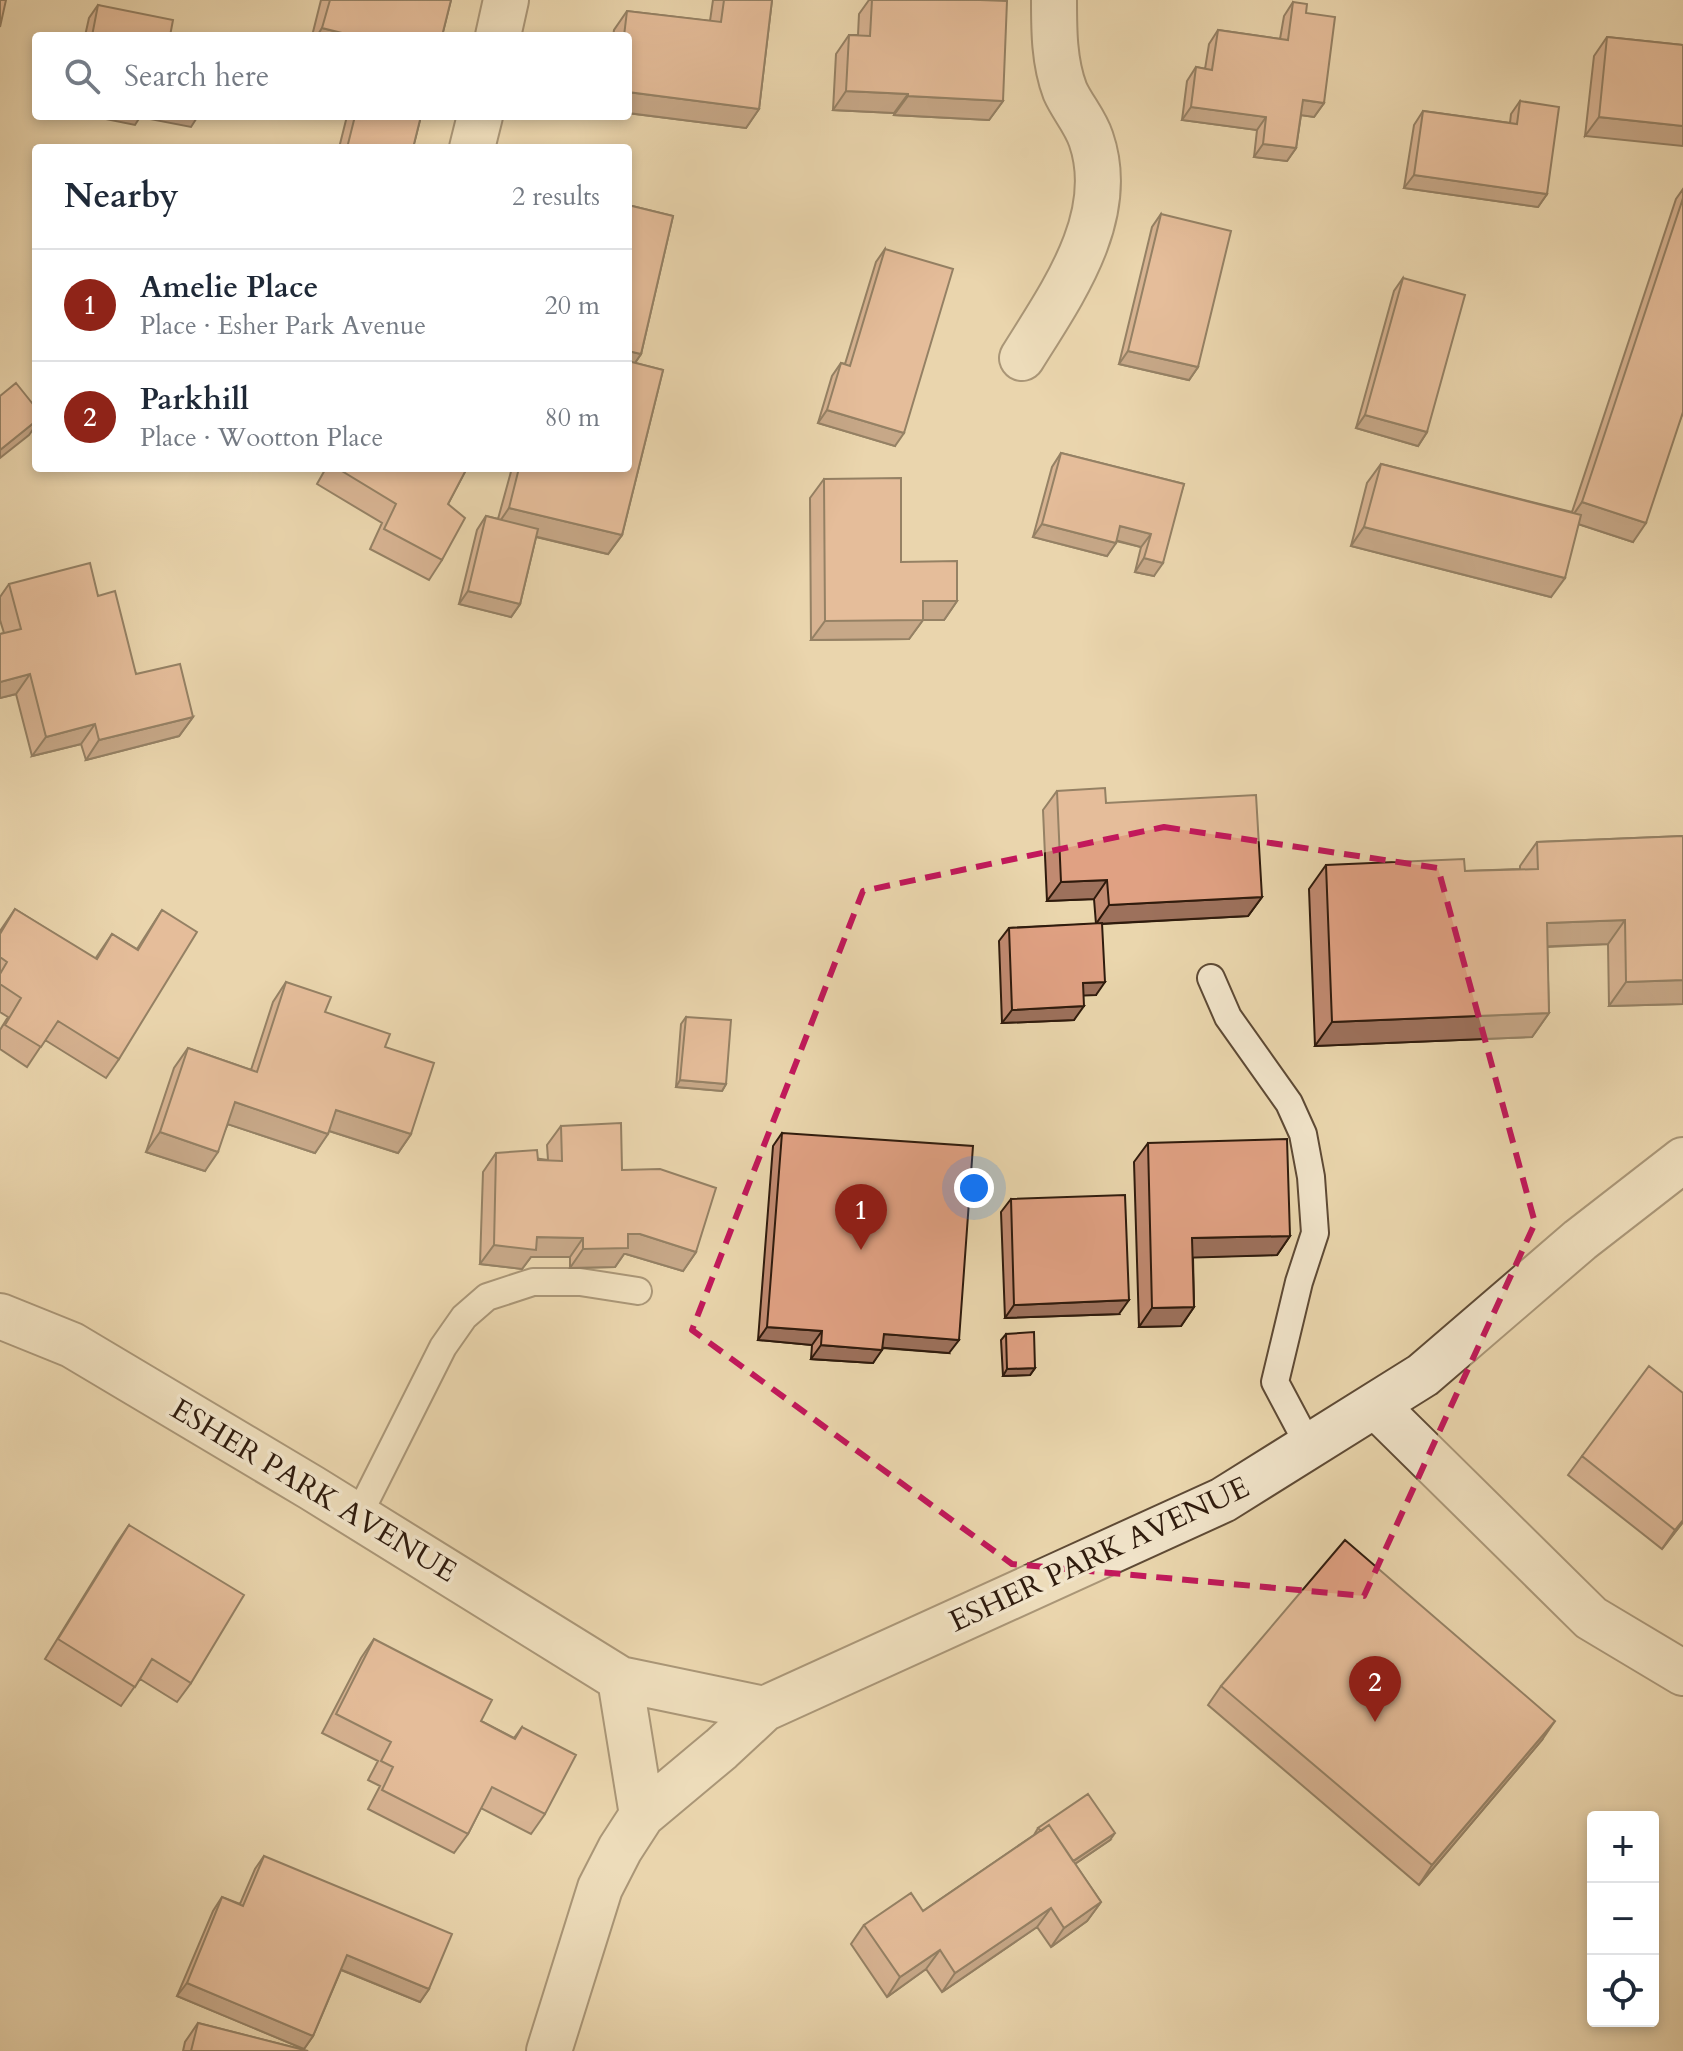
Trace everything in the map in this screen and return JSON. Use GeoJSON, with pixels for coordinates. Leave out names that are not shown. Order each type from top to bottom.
{"type":"FeatureCollection","features":[{"type":"Feature","properties":{"kind":"street"},"geometry":{"type":"LineString","coordinates":[[499,32],[506,0]]}},
{"type":"Feature","properties":{"kind":"street"},"geometry":{"type":"LineString","coordinates":[[1022,358],[1080,258],[1095,211],[1099,175],[1092,141],[1066,93],[1056,60],[1054,0]]}},
{"type":"Feature","properties":{"kind":"street"},"geometry":{"type":"LineString","coordinates":[[473,144],[479,120]]}},
{"type":"Feature","properties":{"kind":"street","name":"ESHER PARK AVENUE"},"geometry":{"type":"LineString","coordinates":[[0,1316],[72,1345],[358,1516],[620,1679],[764,1709],[1223,1500],[1423,1375],[1580,1240],[1683,1160]]}},
{"type":"Feature","properties":{"kind":"street"},"geometry":{"type":"LineString","coordinates":[[1375,1405],[1591,1618],[1683,1673]]}},
{"type":"Feature","properties":{"kind":"street"},"geometry":{"type":"LineString","coordinates":[[620,1679],[642,1815]]}},
{"type":"Feature","properties":{"kind":"street"},"geometry":{"type":"LineString","coordinates":[[549,2051],[600,1888],[620,1849],[642,1815],[764,1709]]}},
{"type":"Feature","properties":{"kind":"lane"},"geometry":{"type":"LineString","coordinates":[[1211,978],[1228,1017],[1289,1103],[1303,1134],[1311,1177],[1315,1233],[1295,1293],[1275,1382],[1309,1446]]}},
{"type":"Feature","properties":{"kind":"lane"},"geometry":{"type":"LineString","coordinates":[[358,1516],[443,1347],[464,1317],[487,1297],[533,1282],[580,1282],[638,1291]]}},
{"type":"Feature","properties":{"kind":"highlighted area"},"geometry":{"type":"Polygon","coordinates":[[[1164,827],[1438,868],[1535,1223],[1364,1596],[1012,1564],[692,1330],[863,891],[1164,827]]]}},
{"type":"Feature","properties":{"kind":"building"},"geometry":{"type":"Polygon","coordinates":[[[0,0],[6,0],[0,27],[0,0]]]}},
{"type":"Feature","properties":{"kind":"building"},"geometry":{"type":"Polygon","coordinates":[[[330,0],[451,0],[443,32],[338,32],[322,28],[330,0]]]}},
{"type":"Feature","properties":{"kind":"building"},"geometry":{"type":"Polygon","coordinates":[[[724,0],[772,0],[759,109],[632,93],[632,32],[624,32],[627,11],[721,22],[724,0]]]}},
{"type":"Feature","properties":{"kind":"building"},"geometry":{"type":"Polygon","coordinates":[[[872,0],[1007,1],[1003,101],[846,91],[849,35],[870,36],[872,0]]]}},
{"type":"Feature","properties":{"kind":"building"},"geometry":{"type":"Polygon","coordinates":[[[1293,2],[1307,4],[1306,13],[1335,17],[1324,103],[1303,100],[1296,148],[1263,144],[1266,117],[1191,107],[1196,67],[1212,70],[1218,30],[1288,40],[1293,2]]]}},
{"type":"Feature","properties":{"kind":"building"},"geometry":{"type":"Polygon","coordinates":[[[98,5],[173,20],[171,32],[93,32],[98,5]]]}},
{"type":"Feature","properties":{"kind":"building"},"geometry":{"type":"Polygon","coordinates":[[[1607,37],[1683,45],[1683,126],[1599,117],[1607,37]]]}},
{"type":"Feature","properties":{"kind":"building"},"geometry":{"type":"Polygon","coordinates":[[[1520,101],[1559,107],[1547,194],[1414,175],[1423,111],[1517,124],[1520,101]]]}},
{"type":"Feature","properties":{"kind":"building"},"geometry":{"type":"Polygon","coordinates":[[[354,120],[420,120],[414,144],[348,144],[354,120]]]}},
{"type":"Feature","properties":{"kind":"building"},"geometry":{"type":"Polygon","coordinates":[[[1683,198],[1683,412],[1646,523],[1582,502],[1683,198]]]}},
{"type":"Feature","properties":{"kind":"building"},"geometry":{"type":"Polygon","coordinates":[[[632,206],[673,216],[641,354],[632,352],[632,206]]]}},
{"type":"Feature","properties":{"kind":"building"},"geometry":{"type":"Polygon","coordinates":[[[1161,214],[1231,231],[1198,367],[1128,351],[1161,214]]]}},
{"type":"Feature","properties":{"kind":"building"},"geometry":{"type":"Polygon","coordinates":[[[885,249],[953,269],[904,433],[827,410],[841,363],[850,366],[885,249]]]}},
{"type":"Feature","properties":{"kind":"building"},"geometry":{"type":"Polygon","coordinates":[[[1403,278],[1465,295],[1427,432],[1365,415],[1403,278]]]}},
{"type":"Feature","properties":{"kind":"building"},"geometry":{"type":"Polygon","coordinates":[[[632,362],[663,370],[622,535],[509,508],[518,472],[632,472],[632,362]]]}},
{"type":"Feature","properties":{"kind":"building"},"geometry":{"type":"Polygon","coordinates":[[[16,383],[32,403],[32,424],[0,450],[0,396],[16,383]]]}},
{"type":"Feature","properties":{"kind":"building"},"geometry":{"type":"Polygon","coordinates":[[[1061,453],[1184,484],[1163,563],[1144,558],[1151,534],[1120,526],[1116,543],[1042,524],[1061,453]]]}},
{"type":"Feature","properties":{"kind":"building"},"geometry":{"type":"Polygon","coordinates":[[[1381,464],[1581,515],[1565,578],[1364,527],[1381,464]]]}},
{"type":"Feature","properties":{"kind":"building"},"geometry":{"type":"Polygon","coordinates":[[[344,472],[465,472],[448,504],[465,518],[442,560],[384,529],[396,504],[344,472]]]}},
{"type":"Feature","properties":{"kind":"building"},"geometry":{"type":"Polygon","coordinates":[[[901,478],[901,562],[957,561],[957,601],[923,601],[923,620],[825,621],[824,479],[901,478]]]}},
{"type":"Feature","properties":{"kind":"building"},"geometry":{"type":"Polygon","coordinates":[[[486,516],[538,529],[520,604],[468,591],[486,516]]]}},
{"type":"Feature","properties":{"kind":"building"},"geometry":{"type":"Polygon","coordinates":[[[90,563],[98,596],[115,591],[136,674],[180,664],[193,717],[99,740],[95,724],[46,737],[30,674],[0,682],[0,634],[21,629],[9,584],[90,563]]]}},
{"type":"Feature","properties":{"kind":"building"},"geometry":{"type":"Polygon","coordinates":[[[1105,788],[1106,803],[1256,795],[1262,897],[1109,905],[1107,880],[1061,882],[1057,791],[1105,788]]]}},
{"type":"Feature","properties":{"kind":"building"},"geometry":{"type":"Polygon","coordinates":[[[1683,836],[1683,980],[1626,982],[1625,920],[1547,923],[1549,1013],[1332,1022],[1326,865],[1464,859],[1465,871],[1538,869],[1537,842],[1683,836]]]}},
{"type":"Feature","properties":{"kind":"building"},"geometry":{"type":"Polygon","coordinates":[[[15,909],[97,959],[112,934],[138,950],[162,910],[197,932],[119,1059],[58,1021],[41,1047],[5,1025],[21,998],[0,984],[0,974],[7,962],[0,957],[0,934],[15,909]]]}},
{"type":"Feature","properties":{"kind":"building"},"geometry":{"type":"Polygon","coordinates":[[[1102,923],[1105,982],[1083,983],[1084,1006],[1012,1010],[1009,928],[1102,923]]]}},
{"type":"Feature","properties":{"kind":"building"},"geometry":{"type":"Polygon","coordinates":[[[286,982],[331,997],[325,1012],[390,1034],[385,1047],[434,1063],[411,1134],[336,1110],[328,1134],[235,1102],[218,1152],[160,1132],[188,1048],[257,1072],[286,982]]]}},
{"type":"Feature","properties":{"kind":"building"},"geometry":{"type":"Polygon","coordinates":[[[686,1017],[731,1020],[726,1084],[680,1080],[686,1017]]]}},
{"type":"Feature","properties":{"kind":"building"},"geometry":{"type":"Polygon","coordinates":[[[621,1123],[622,1170],[660,1169],[716,1188],[696,1252],[640,1234],[628,1234],[628,1248],[583,1249],[583,1238],[537,1237],[536,1250],[494,1245],[496,1153],[537,1150],[538,1160],[562,1161],[561,1126],[621,1123]]]}},
{"type":"Feature","properties":{"kind":"building"},"geometry":{"type":"Polygon","coordinates":[[[782,1133],[973,1146],[959,1340],[884,1334],[882,1350],[821,1345],[822,1331],[767,1327],[782,1133]]]}},
{"type":"Feature","properties":{"kind":"building"},"geometry":{"type":"Polygon","coordinates":[[[1287,1139],[1290,1236],[1192,1238],[1194,1307],[1152,1308],[1148,1143],[1287,1139]]]}},
{"type":"Feature","properties":{"kind":"building"},"geometry":{"type":"Polygon","coordinates":[[[1125,1195],[1129,1300],[1014,1305],[1011,1199],[1125,1195]]]}},
{"type":"Feature","properties":{"kind":"building"},"geometry":{"type":"Polygon","coordinates":[[[1034,1332],[1035,1368],[1007,1369],[1006,1334],[1034,1332]]]}},
{"type":"Feature","properties":{"kind":"building"},"geometry":{"type":"Polygon","coordinates":[[[1649,1366],[1683,1393],[1683,1520],[1675,1530],[1582,1456],[1649,1366]]]}},
{"type":"Feature","properties":{"kind":"building"},"geometry":{"type":"Polygon","coordinates":[[[129,1525],[244,1595],[191,1683],[152,1659],[135,1687],[58,1639],[129,1525]]]}},
{"type":"Feature","properties":{"kind":"building"},"geometry":{"type":"Polygon","coordinates":[[[1345,1540],[1555,1721],[1432,1865],[1221,1686],[1345,1540]]]}},
{"type":"Feature","properties":{"kind":"building"},"geometry":{"type":"Polygon","coordinates":[[[374,1639],[492,1700],[481,1721],[515,1739],[522,1727],[576,1755],[545,1814],[492,1787],[468,1834],[382,1790],[393,1767],[381,1761],[391,1742],[336,1714],[374,1639]]]}},
{"type":"Feature","properties":{"kind":"building"},"geometry":{"type":"Polygon","coordinates":[[[1088,1794],[1115,1833],[1073,1861],[1049,1825],[1041,1831],[1038,1828],[1088,1794]]]}},
{"type":"Feature","properties":{"kind":"building"},"geometry":{"type":"Polygon","coordinates":[[[1049,1825],[1101,1902],[1064,1928],[1051,1908],[955,1973],[940,1950],[900,1977],[864,1925],[911,1893],[923,1911],[1049,1825]]]}},
{"type":"Feature","properties":{"kind":"building"},"geometry":{"type":"Polygon","coordinates":[[[264,1856],[452,1934],[429,1989],[347,1955],[313,2036],[187,1983],[222,1897],[243,1906],[264,1856]]]}},
{"type":"Feature","properties":{"kind":"building"},"geometry":{"type":"Polygon","coordinates":[[[198,2023],[308,2051],[191,2051],[198,2023]]]}},
{"type":"Feature","properties":{"kind":"place","name":"Amelie Place"},"geometry":{"type":"Point","coordinates":[861,1250]}},
{"type":"Feature","properties":{"kind":"place","name":"Parkhill"},"geometry":{"type":"Point","coordinates":[1375,1722]}}]}
